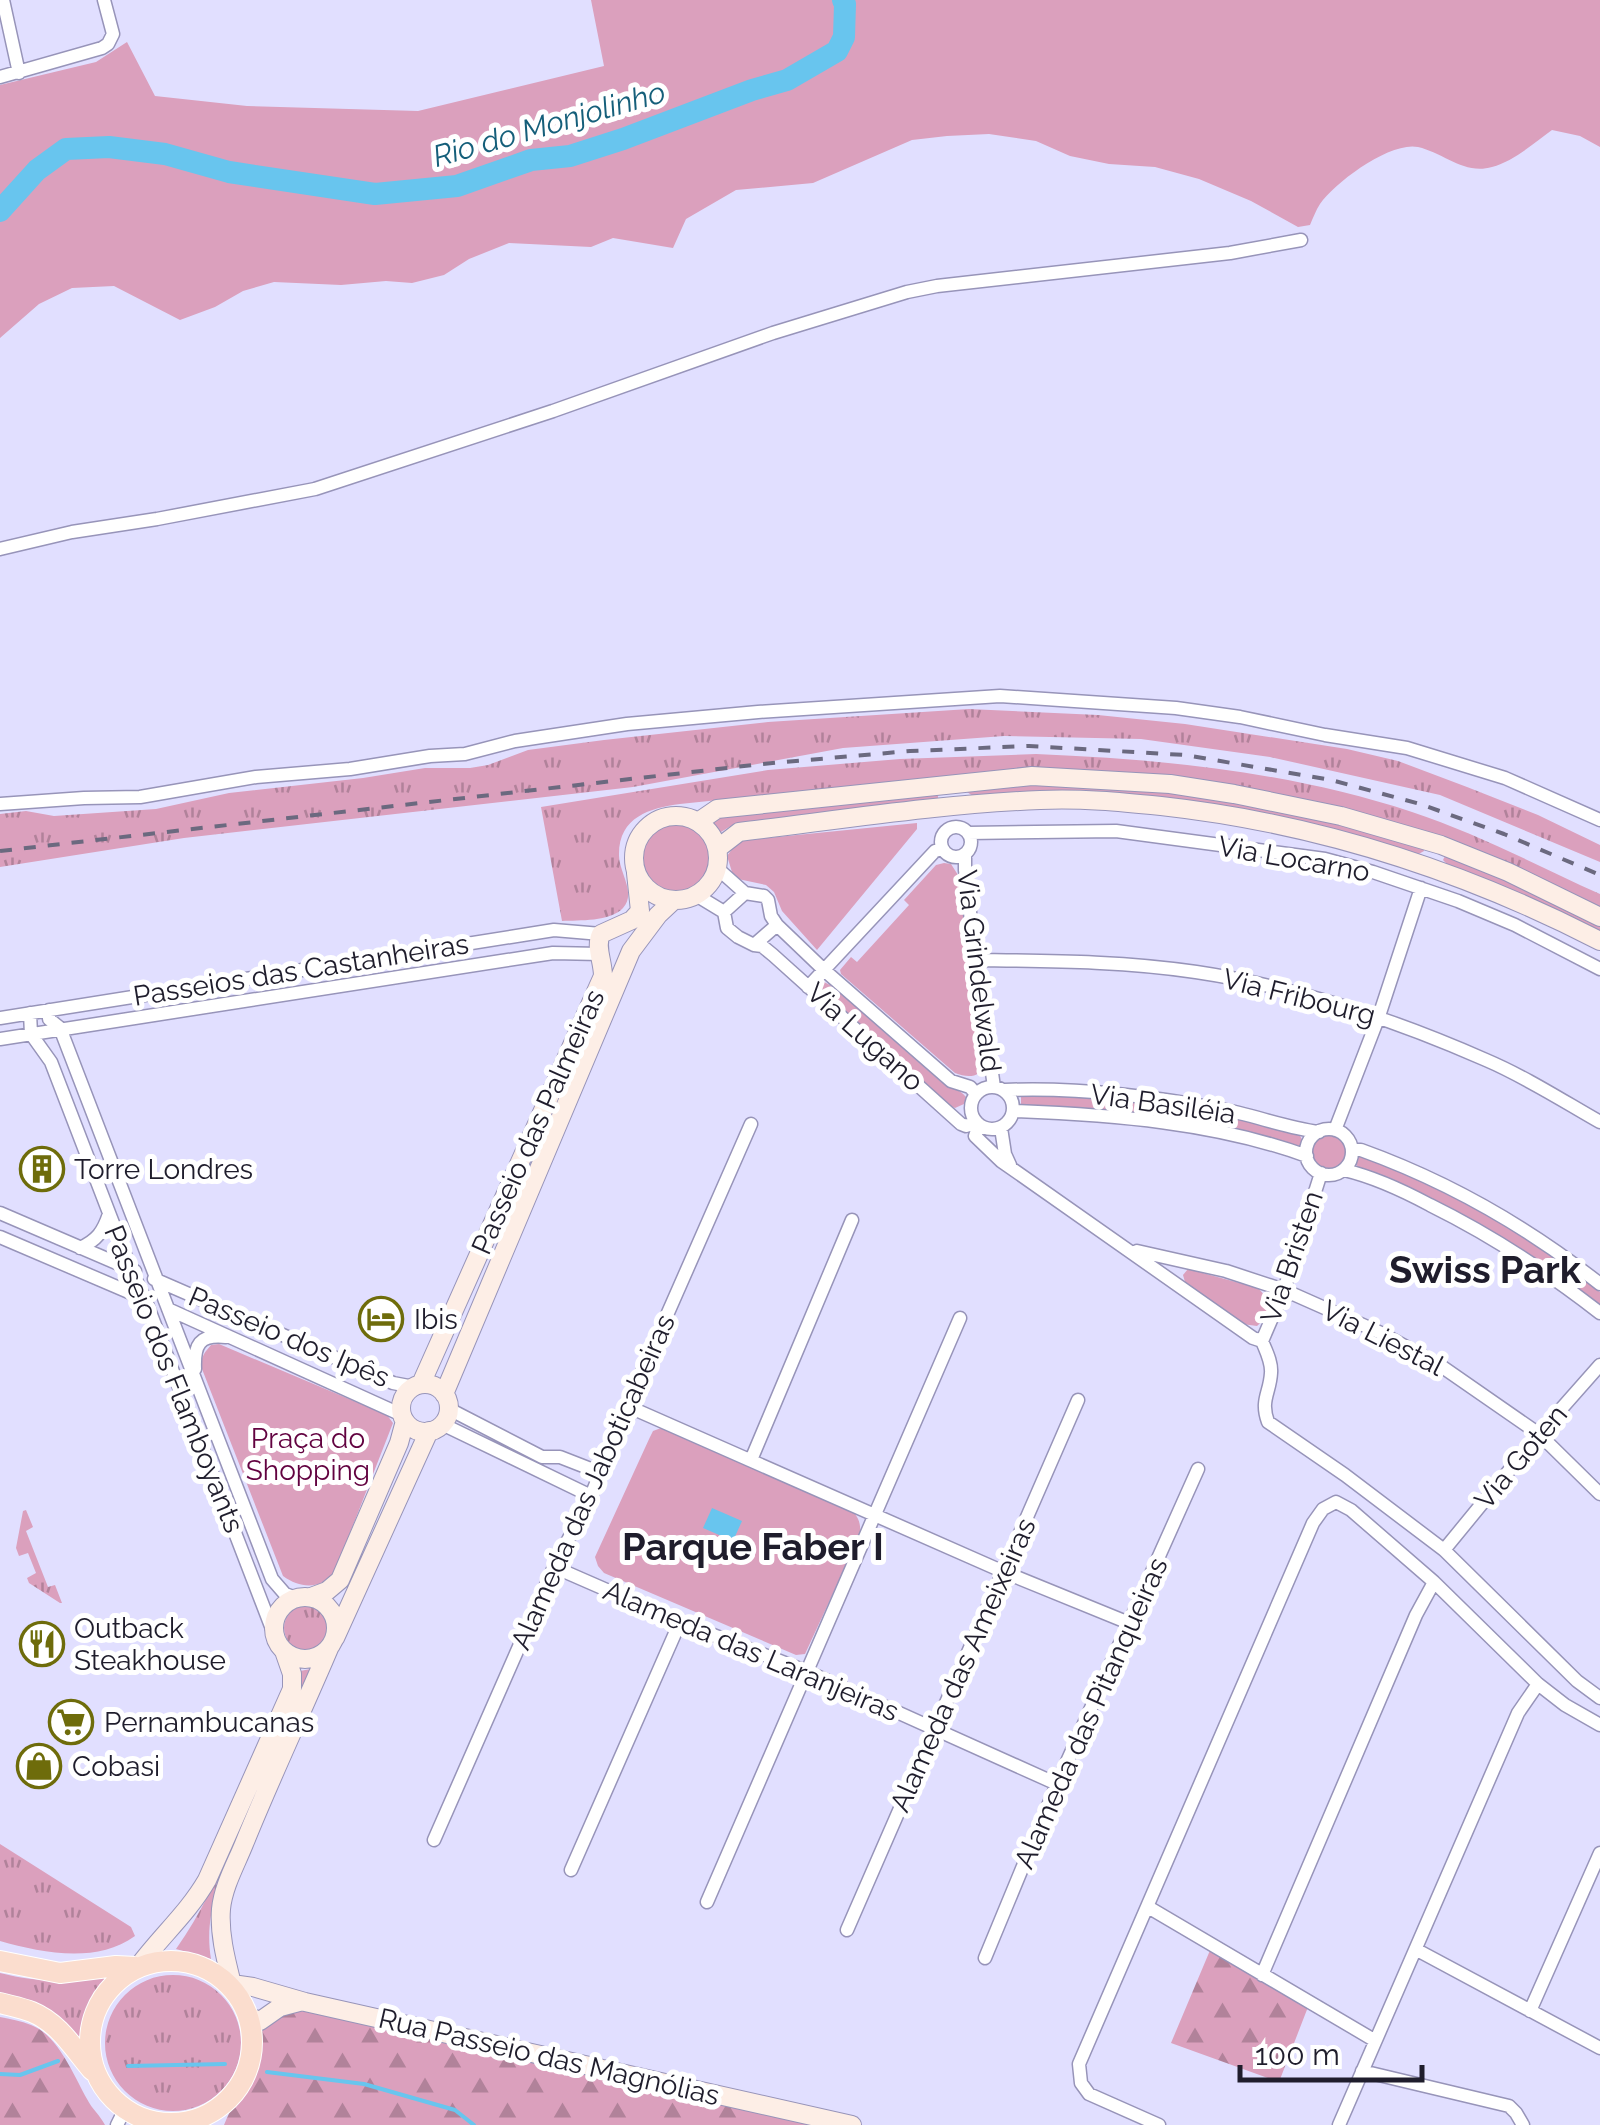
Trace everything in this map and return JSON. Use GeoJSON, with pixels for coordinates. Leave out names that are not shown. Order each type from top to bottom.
{"type":"FeatureCollection","features":[{"type":"Feature","properties":{"kind":"main road"},"geometry":{"type":"LineString","coordinates":[[0,1961],[60,1973],[138,1967]]}},
{"type":"Feature","properties":{"kind":"main road"},"geometry":{"type":"LineString","coordinates":[[96,2075],[89,2047],[92,2019],[105,1994],[126,1974],[160,1961],[208,1969],[232,1984],[248,2017],[252,2038],[251,2055],[224,2125]]}},
{"type":"Feature","properties":{"kind":"main road"},"geometry":{"type":"LineString","coordinates":[[0,2003],[31,2011],[62,2032],[96,2075],[121,2117],[150,2124],[184,2122],[220,2106],[240,2089]]}},
{"type":"Feature","properties":{"kind":"street"},"geometry":{"type":"LineString","coordinates":[[3,0],[19,73]]}},
{"type":"Feature","properties":{"kind":"street"},"geometry":{"type":"LineString","coordinates":[[0,77],[108,44],[113,34],[104,0]]}},
{"type":"Feature","properties":{"kind":"street"},"geometry":{"type":"LineString","coordinates":[[0,549],[72,532],[315,489],[773,333],[907,292],[1230,253],[1301,240]]}},
{"type":"Feature","properties":{"kind":"street"},"geometry":{"type":"LineString","coordinates":[[0,804],[140,798],[256,778],[465,754],[514,741],[627,724],[1000,696],[1240,716],[1407,748],[1505,778],[1600,820]]}},
{"type":"Feature","properties":{"kind":"street"},"geometry":{"type":"LineString","coordinates":[[698,822],[718,810],[1032,776],[1170,784],[1341,816],[1441,845],[1508,872],[1600,917]]}},
{"type":"Feature","properties":{"kind":"street"},"geometry":{"type":"LineString","coordinates":[[949,783],[950,808]]}},
{"type":"Feature","properties":{"kind":"street"},"geometry":{"type":"LineString","coordinates":[[636,872],[652,893],[674,900],[696,895],[708,885],[717,858],[739,832],[950,808],[1088,800],[1212,812],[1301,830],[1433,867],[1506,896],[1600,941]]}},
{"type":"Feature","properties":{"kind":"street"},"geometry":{"type":"LineString","coordinates":[[602,934],[638,916],[634,854],[640,836],[654,822],[672,816],[698,822],[710,834],[717,858]]}},
{"type":"Feature","properties":{"kind":"street"},"geometry":{"type":"LineString","coordinates":[[808,987],[935,850],[952,856],[965,854],[972,842],[968,833],[960,828],[947,830],[942,850]]}},
{"type":"Feature","properties":{"kind":"street","name":"Via Locarno"},"geometry":{"type":"LineString","coordinates":[[968,833],[1116,831],[1325,859],[1420,888],[1516,925],[1600,969]]}},
{"type":"Feature","properties":{"kind":"street"},"geometry":{"type":"LineString","coordinates":[[1433,867],[1441,845]]}},
{"type":"Feature","properties":{"kind":"street","name":"Via Grindelwald"},"geometry":{"type":"LineString","coordinates":[[965,854],[976,960],[999,1089]]}},
{"type":"Feature","properties":{"kind":"street","name":"Via Lugano"},"geometry":{"type":"LineString","coordinates":[[717,858],[745,893],[764,896],[776,925],[824,970],[951,1081],[970,1087],[976,1094]]}},
{"type":"Feature","properties":{"kind":"street"},"geometry":{"type":"LineString","coordinates":[[1335,1130],[1379,1016],[1420,888]]}},
{"type":"Feature","properties":{"kind":"street"},"geometry":{"type":"LineString","coordinates":[[724,912],[745,893]]}},
{"type":"Feature","properties":{"kind":"street","name":"Via Lugano"},"geometry":{"type":"LineString","coordinates":[[696,895],[724,912],[726,928],[762,946],[961,1124],[977,1124]]}},
{"type":"Feature","properties":{"kind":"street","name":"Passeio das Palmeiras"},"geometry":{"type":"LineString","coordinates":[[232,1984],[224,1954],[221,1907],[258,1808],[441,1415],[631,952],[658,914],[674,900]]}},
{"type":"Feature","properties":{"kind":"street"},"geometry":{"type":"LineString","coordinates":[[754,945],[776,925]]}},
{"type":"Feature","properties":{"kind":"street"},"geometry":{"type":"LineString","coordinates":[[553,953],[554,930]]}},
{"type":"Feature","properties":{"kind":"street","name":"Passeios das Castanheiras"},"geometry":{"type":"LineString","coordinates":[[0,1018],[554,930],[602,934]]}},
{"type":"Feature","properties":{"kind":"street","name":"Passeio das Palmeiras"},"geometry":{"type":"LineString","coordinates":[[418,1386],[604,976],[598,943],[602,934]]}},
{"type":"Feature","properties":{"kind":"street"},"geometry":{"type":"LineString","coordinates":[[0,1038],[553,953],[618,960],[631,952]]}},
{"type":"Feature","properties":{"kind":"street","name":"Via Fribourg"},"geometry":{"type":"LineString","coordinates":[[976,960],[1121,964],[1195,972],[1278,988],[1379,1016],[1488,1061],[1600,1122]]}},
{"type":"Feature","properties":{"kind":"street"},"geometry":{"type":"LineString","coordinates":[[66,1028],[70,1006]]}},
{"type":"Feature","properties":{"kind":"street","name":"Passeio dos Flamboyants"},"geometry":{"type":"LineString","coordinates":[[49,1010],[49,1019],[66,1028],[71,1056],[272,1579],[285,1594],[304,1598]]}},
{"type":"Feature","properties":{"kind":"street","name":"Passeio dos Flamboyants"},"geometry":{"type":"LineString","coordinates":[[30,1013],[32,1034],[50,1062],[118,1238],[146,1299],[274,1634]]}},
{"type":"Feature","properties":{"kind":"street"},"geometry":{"type":"LineString","coordinates":[[50,1062],[71,1056]]}},
{"type":"Feature","properties":{"kind":"street"},"geometry":{"type":"LineString","coordinates":[[987,1087],[999,1089],[1011,1098],[1014,1111],[1002,1128],[990,1130],[977,1124],[971,1104],[976,1094],[987,1087]]}},
{"type":"Feature","properties":{"kind":"street","name":"Via Basiléia"},"geometry":{"type":"LineString","coordinates":[[999,1089],[1066,1090],[1174,1102],[1319,1132]]}},
{"type":"Feature","properties":{"kind":"street","name":"Via Basiléia"},"geometry":{"type":"LineString","coordinates":[[1014,1111],[1172,1124],[1239,1135],[1306,1156]]}},
{"type":"Feature","properties":{"kind":"street","name":"Alameda das Jaboticabeiras"},"geometry":{"type":"LineString","coordinates":[[434,1840],[752,1124]]}},
{"type":"Feature","properties":{"kind":"street"},"geometry":{"type":"LineString","coordinates":[[977,1124],[975,1136],[992,1154],[1262,1341],[1272,1376],[1263,1408],[1268,1422],[1345,1474],[1444,1550],[1577,1681],[1600,1698]]}},
{"type":"Feature","properties":{"kind":"street"},"geometry":{"type":"LineString","coordinates":[[1002,1128],[1011,1167]]}},
{"type":"Feature","properties":{"kind":"street"},"geometry":{"type":"LineString","coordinates":[[1335,1130],[1347,1138],[1352,1150],[1348,1164],[1337,1174],[1321,1174],[1306,1156],[1310,1141],[1319,1132],[1335,1130]]}},
{"type":"Feature","properties":{"kind":"street"},"geometry":{"type":"LineString","coordinates":[[1352,1150],[1421,1174],[1514,1223],[1600,1284]]}},
{"type":"Feature","properties":{"kind":"street"},"geometry":{"type":"LineString","coordinates":[[1344,1170],[1408,1193],[1492,1237],[1600,1312]]}},
{"type":"Feature","properties":{"kind":"street","name":"Via Bristen"},"geometry":{"type":"LineString","coordinates":[[1262,1341],[1284,1290],[1321,1174]]}},
{"type":"Feature","properties":{"kind":"street","name":"Passeio dos Ipês"},"geometry":{"type":"LineString","coordinates":[[0,1213],[393,1383],[418,1386]]}},
{"type":"Feature","properties":{"kind":"street"},"geometry":{"type":"LineString","coordinates":[[80,1248],[97,1239],[109,1214]]}},
{"type":"Feature","properties":{"kind":"street"},"geometry":{"type":"LineString","coordinates":[[750,1460],[852,1220]]}},
{"type":"Feature","properties":{"kind":"street"},"geometry":{"type":"LineString","coordinates":[[118,1238],[127,1236],[136,1224]]}},
{"type":"Feature","properties":{"kind":"street","name":"Passeio dos Ipês"},"geometry":{"type":"LineString","coordinates":[[0,1237],[146,1299],[404,1418]]}},
{"type":"Feature","properties":{"kind":"street"},"geometry":{"type":"LineString","coordinates":[[52,1259],[66,1241]]}},
{"type":"Feature","properties":{"kind":"street","name":"Via Liestal"},"geometry":{"type":"LineString","coordinates":[[1130,1250],[1186,1261],[1284,1290],[1381,1333],[1441,1366],[1539,1434],[1600,1494]]}},
{"type":"Feature","properties":{"kind":"street"},"geometry":{"type":"LineString","coordinates":[[100,1280],[106,1259]]}},
{"type":"Feature","properties":{"kind":"street"},"geometry":{"type":"LineString","coordinates":[[1179,1286],[1186,1261]]}},
{"type":"Feature","properties":{"kind":"street"},"geometry":{"type":"LineString","coordinates":[[200,1324],[208,1303]]}},
{"type":"Feature","properties":{"kind":"street"},"geometry":{"type":"LineString","coordinates":[[707,1902],[960,1318]]}},
{"type":"Feature","properties":{"kind":"street"},"geometry":{"type":"LineString","coordinates":[[161,1340],[168,1332],[178,1334]]}},
{"type":"Feature","properties":{"kind":"street"},"geometry":{"type":"LineString","coordinates":[[196,1381],[195,1354],[204,1338],[230,1337]]}},
{"type":"Feature","properties":{"kind":"street","name":"Via Goten"},"geometry":{"type":"LineString","coordinates":[[1444,1550],[1600,1365]]}},
{"type":"Feature","properties":{"kind":"street"},"geometry":{"type":"LineString","coordinates":[[138,1967],[193,1904],[207,1880],[292,1690],[292,1674],[274,1634],[276,1615],[282,1606],[327,1592],[340,1580],[399,1443],[404,1418],[402,1402],[409,1390],[434,1386],[441,1415],[539,1464],[590,1496]]}},
{"type":"Feature","properties":{"kind":"street","name":"Alameda das Ameixeiras"},"geometry":{"type":"LineString","coordinates":[[847,1930],[1078,1400]]}},
{"type":"Feature","properties":{"kind":"street"},"geometry":{"type":"LineString","coordinates":[[627,1406],[1129,1623]]}},
{"type":"Feature","properties":{"kind":"street"},"geometry":{"type":"LineString","coordinates":[[404,1418],[416,1430],[441,1415]]}},
{"type":"Feature","properties":{"kind":"street"},"geometry":{"type":"LineString","coordinates":[[539,1464],[560,1457],[600,1473]]}},
{"type":"Feature","properties":{"kind":"street","name":"Alameda das Pitanqueiras"},"geometry":{"type":"LineString","coordinates":[[986,1958],[1057,1784],[1198,1469]]}},
{"type":"Feature","properties":{"kind":"street"},"geometry":{"type":"LineString","coordinates":[[1159,2125],[1089,2094],[1078,2074],[1080,2060],[1319,1513],[1333,1503],[1346,1507],[1434,1582],[1538,1684],[1600,1725]]}},
{"type":"Feature","properties":{"kind":"street","name":"Alameda das Laranjeiras"},"geometry":{"type":"LineString","coordinates":[[554,1567],[808,1672],[1057,1784]]}},
{"type":"Feature","properties":{"kind":"street"},"geometry":{"type":"LineString","coordinates":[[1262,1975],[1416,1614],[1434,1582]]}},
{"type":"Feature","properties":{"kind":"street"},"geometry":{"type":"LineString","coordinates":[[284,1651],[302,1659],[312,1658],[333,1642],[335,1617],[330,1608],[322,1600],[304,1598]]}},
{"type":"Feature","properties":{"kind":"street"},"geometry":{"type":"LineString","coordinates":[[570,1870],[680,1622]]}},
{"type":"Feature","properties":{"kind":"street"},"geometry":{"type":"LineString","coordinates":[[1338,2125],[1518,1713],[1538,1684]]}},
{"type":"Feature","properties":{"kind":"street"},"geometry":{"type":"LineString","coordinates":[[1530,2010],[1600,1854]]}},
{"type":"Feature","properties":{"kind":"street"},"geometry":{"type":"LineString","coordinates":[[1148,1907],[1374,2040]]}},
{"type":"Feature","properties":{"kind":"street"},"geometry":{"type":"LineString","coordinates":[[1417,1950],[1600,2048]]}},
{"type":"Feature","properties":{"kind":"street","name":"Rua Passeio das Magnólias"},"geometry":{"type":"LineString","coordinates":[[232,1984],[852,2125]]}},
{"type":"Feature","properties":{"kind":"street"},"geometry":{"type":"LineString","coordinates":[[248,2017],[260,2022],[280,2006],[305,2002]]}},
{"type":"Feature","properties":{"kind":"street"},"geometry":{"type":"LineString","coordinates":[[1362,2071],[1508,2106],[1523,2125]]}},
{"type":"Feature","properties":{"kind":"green space"},"geometry":{"type":"Polygon","coordinates":[[[591,0],[1600,0],[1600,147],[1580,136],[1552,130],[1508,161],[1482,169],[1463,166],[1418,147],[1393,150],[1350,175],[1327,195],[1310,225],[1298,227],[1199,179],[1155,167],[1109,164],[1070,156],[1036,141],[989,134],[912,140],[813,183],[736,190],[686,219],[673,248],[613,238],[591,247],[509,243],[469,259],[444,275],[412,283],[274,282],[243,291],[180,320],[114,286],[72,288],[39,304],[0,338],[0,85],[96,62],[127,42],[155,96],[247,106],[418,111],[604,66],[591,0]]]}},
{"type":"Feature","properties":{"kind":"green space"},"geometry":{"type":"Polygon","coordinates":[[[969,709],[1185,724],[1347,749],[1398,761],[1538,815],[1600,845],[1600,862],[1440,795],[1270,757],[1141,739],[1004,736],[843,748],[633,787],[184,838],[0,867],[0,814],[26,811],[54,816],[156,809],[229,793],[425,768],[470,768],[528,750],[604,740],[768,722],[969,709]]]}},
{"type":"Feature","properties":{"kind":"green space"},"geometry":{"type":"Polygon","coordinates":[[[1036,754],[1226,770],[1366,798],[1460,830],[1600,894],[1600,910],[1497,861],[979,773],[658,808],[630,823],[620,841],[619,861],[628,889],[623,908],[602,918],[562,921],[541,807],[768,770],[900,759],[1036,754]]]}},
{"type":"Feature","properties":{"kind":"green space"},"geometry":{"type":"Polygon","coordinates":[[[1032,783],[1167,791],[1279,808],[1423,846],[1424,851],[1417,855],[1308,825],[973,796],[964,790],[1032,783]]]}},
{"type":"Feature","properties":{"kind":"green space"},"geometry":{"type":"Polygon","coordinates":[[[938,792],[938,803],[734,824],[721,832],[711,823],[712,819],[733,812],[938,792]]]}},
{"type":"Feature","properties":{"kind":"green space"},"geometry":{"type":"Polygon","coordinates":[[[675,822],[701,833],[712,859],[701,885],[675,896],[649,885],[638,859],[649,833],[675,822]]]}},
{"type":"Feature","properties":{"kind":"green space"},"geometry":{"type":"Polygon","coordinates":[[[917,823],[917,829],[817,950],[782,911],[774,892],[766,885],[738,879],[727,856],[738,841],[917,823]]]}},
{"type":"Feature","properties":{"kind":"green space"},"geometry":{"type":"Polygon","coordinates":[[[1450,855],[1600,924],[1600,935],[1449,866],[1443,860],[1450,855]]]}},
{"type":"Feature","properties":{"kind":"green space"},"geometry":{"type":"Polygon","coordinates":[[[951,864],[958,875],[986,1064],[973,1076],[955,1073],[840,970],[851,957],[857,962],[909,905],[904,900],[936,865],[951,864]]]}},
{"type":"Feature","properties":{"kind":"green space"},"geometry":{"type":"Polygon","coordinates":[[[822,981],[940,1081],[963,1094],[964,1104],[951,1106],[818,988],[816,985],[822,981]]]}},
{"type":"Feature","properties":{"kind":"green space"},"geometry":{"type":"Polygon","coordinates":[[[1021,1093],[1116,1098],[1229,1116],[1299,1134],[1304,1143],[1299,1146],[1250,1134],[1021,1107],[1021,1093]]]}},
{"type":"Feature","properties":{"kind":"green space"},"geometry":{"type":"Polygon","coordinates":[[[1329,1132],[1341,1138],[1347,1150],[1341,1162],[1329,1168],[1317,1162],[1311,1150],[1317,1138],[1329,1132]]]}},
{"type":"Feature","properties":{"kind":"green space"},"geometry":{"type":"Polygon","coordinates":[[[1360,1155],[1424,1178],[1510,1224],[1600,1292],[1600,1307],[1358,1167],[1354,1161],[1360,1155]]]}},
{"type":"Feature","properties":{"kind":"green space"},"geometry":{"type":"Polygon","coordinates":[[[1188,1269],[1258,1288],[1269,1300],[1269,1315],[1257,1326],[1242,1324],[1185,1282],[1183,1275],[1188,1269]]]}},
{"type":"Feature","properties":{"kind":"green space","name":"Praça do Shopping"},"geometry":{"type":"Polygon","coordinates":[[[219,1344],[387,1415],[393,1423],[334,1574],[322,1583],[302,1585],[283,1576],[202,1369],[205,1353],[211,1345],[219,1344]]]}},
{"type":"Feature","properties":{"kind":"green space"},"geometry":{"type":"Polygon","coordinates":[[[661,1428],[856,1515],[860,1535],[805,1654],[796,1655],[604,1573],[598,1566],[595,1557],[653,1431],[661,1428]]]}},
{"type":"Feature","properties":{"kind":"green space"},"geometry":{"type":"Polygon","coordinates":[[[26,1510],[33,1527],[26,1531],[48,1587],[55,1585],[62,1603],[27,1578],[36,1573],[28,1553],[19,1556],[16,1548],[26,1510]]]}},
{"type":"Feature","properties":{"kind":"green space"},"geometry":{"type":"Polygon","coordinates":[[[307,1605],[323,1612],[330,1628],[323,1644],[307,1651],[291,1644],[284,1628],[291,1612],[307,1605]]]}},
{"type":"Feature","properties":{"kind":"green space"},"geometry":{"type":"Polygon","coordinates":[[[316,1668],[217,1890],[210,1924],[211,1959],[176,1949],[228,1853],[300,1671],[316,1668]]]}},
{"type":"Feature","properties":{"kind":"green space"},"geometry":{"type":"Polygon","coordinates":[[[0,1844],[131,1927],[135,1936],[104,1950],[69,1954],[0,1941],[0,1844]]]}},
{"type":"Feature","properties":{"kind":"green space"},"geometry":{"type":"Polygon","coordinates":[[[1211,1948],[1308,2007],[1279,2082],[1171,2043],[1211,1948]]]}},
{"type":"Feature","properties":{"kind":"green space"},"geometry":{"type":"Polygon","coordinates":[[[0,1973],[41,1980],[109,1979],[84,2017],[80,2043],[46,2009],[0,1993],[0,1973]]]}},
{"type":"Feature","properties":{"kind":"green space"},"geometry":{"type":"Polygon","coordinates":[[[173,1975],[199,1981],[221,1995],[235,2017],[241,2043],[235,2069],[221,2091],[199,2105],[173,2111],[147,2105],[125,2091],[111,2069],[105,2043],[111,2017],[125,1995],[147,1981],[173,1975]]]}},
{"type":"Feature","properties":{"kind":"green space"},"geometry":{"type":"Polygon","coordinates":[[[288,2004],[852,2125],[224,2125],[249,2060],[249,2017],[288,2004]]]}},
{"type":"Feature","properties":{"kind":"green space"},"geometry":{"type":"Polygon","coordinates":[[[0,2017],[31,2025],[49,2038],[105,2125],[0,2125],[0,2017]]]}},
{"type":"Feature","properties":{"kind":"water"},"geometry":{"type":"Polygon","coordinates":[[[712,1508],[742,1521],[733,1541],[703,1528],[712,1508]]]}},
{"type":"Feature","properties":{"kind":"waterway","name":"Rio do Monjolinho"},"geometry":{"type":"LineString","coordinates":[[0,211],[37,170],[66,149],[109,147],[165,154],[229,172],[375,194],[457,186],[531,160],[570,156],[623,139],[787,80],[837,51],[844,37],[843,0]]}},
{"type":"Feature","properties":{"kind":"waterway"},"geometry":{"type":"LineString","coordinates":[[0,2074],[20,2075],[58,2061]]}},
{"type":"Feature","properties":{"kind":"waterway"},"geometry":{"type":"LineString","coordinates":[[128,2066],[225,2064]]}},
{"type":"Feature","properties":{"kind":"waterway"},"geometry":{"type":"LineString","coordinates":[[267,2072],[364,2084],[455,2110],[474,2125]]}},
{"type":"Feature","properties":{"kind":"railway"},"geometry":{"type":"LineString","coordinates":[[0,851],[762,764],[910,751],[1029,746],[1185,755],[1331,780],[1420,804],[1600,875]]}},
{"type":"Feature","properties":{"kind":"place","name":"Torre Londres"},"geometry":{"type":"Point","coordinates":[42,1169]}},
{"type":"Feature","properties":{"kind":"place","name":"Ibis"},"geometry":{"type":"Point","coordinates":[381,1319]}},
{"type":"Feature","properties":{"kind":"place","name":"Outback Steakhouse"},"geometry":{"type":"Point","coordinates":[42,1644]}},
{"type":"Feature","properties":{"kind":"place","name":"Pernambucanas"},"geometry":{"type":"Point","coordinates":[71,1722]}},
{"type":"Feature","properties":{"kind":"place","name":"Cobasi"},"geometry":{"type":"Point","coordinates":[39,1766]}},
{"type":"Feature","properties":{"kind":"district","name":"Swiss Park"},"geometry":{"type":"Point","coordinates":[1485,1269]}},
{"type":"Feature","properties":{"kind":"district","name":"Parque Faber I"},"geometry":{"type":"Point","coordinates":[753,1546]}}]}
